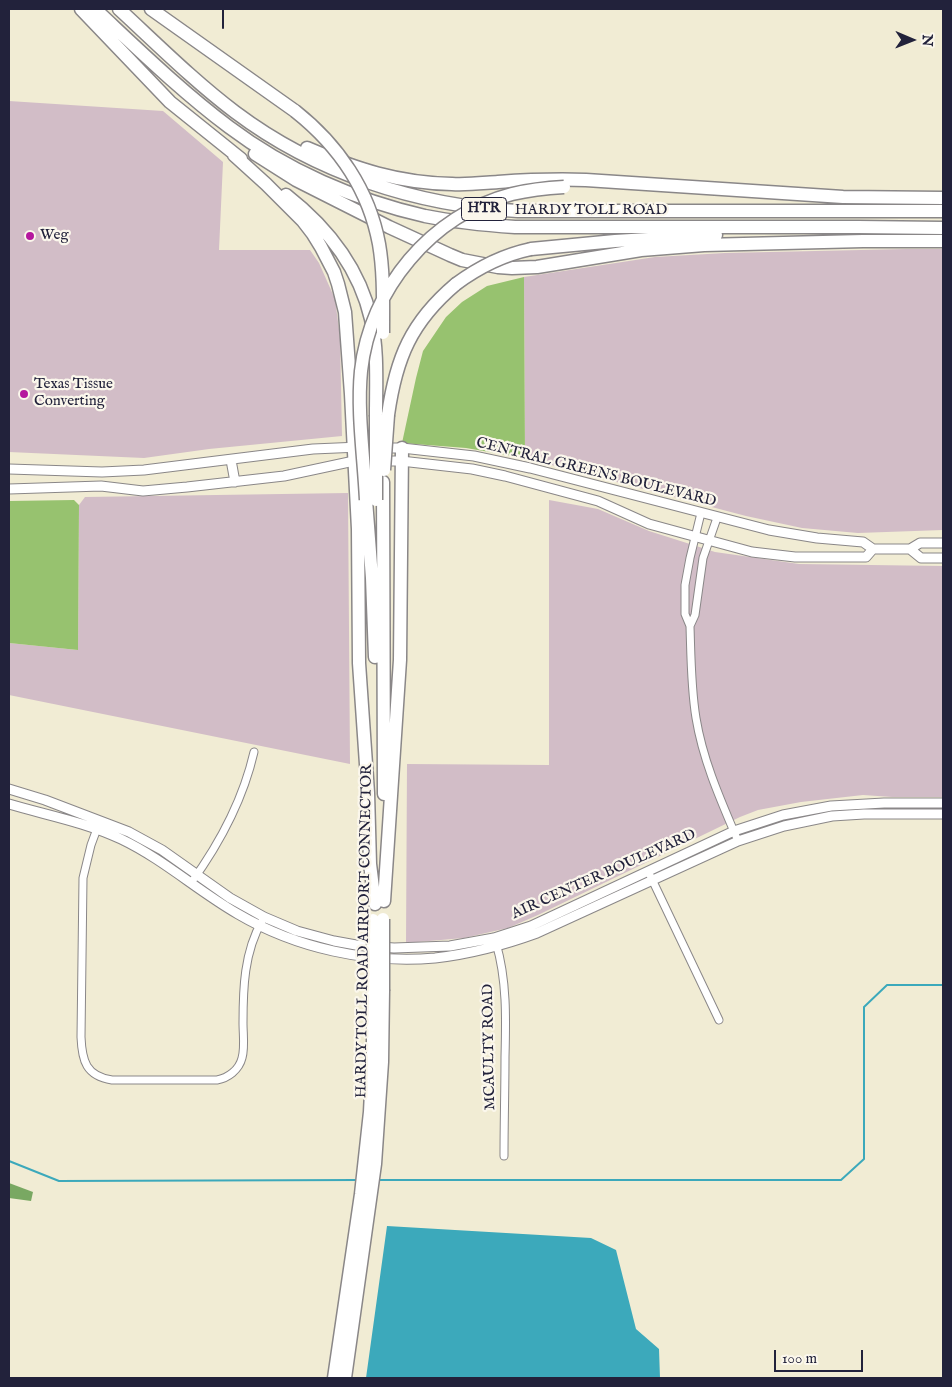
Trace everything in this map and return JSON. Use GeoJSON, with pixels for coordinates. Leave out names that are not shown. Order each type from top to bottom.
{"type":"FeatureCollection","features":[{"type":"Feature","properties":{"kind":"highway"},"geometry":{"type":"LineString","coordinates":[[81,9],[165,97],[312,217],[328,234],[342,253],[363,293],[371,320],[382,415]]}},
{"type":"Feature","properties":{"kind":"highway","name":"HARDY TOLL ROAD"},"geometry":{"type":"LineString","coordinates":[[95,9],[195,101],[230,128],[268,153],[330,185],[372,201],[424,216],[460,222],[515,227],[943,228]]}},
{"type":"Feature","properties":{"kind":"highway","name":"HARDY TOLL ROAD"},"geometry":{"type":"LineString","coordinates":[[119,9],[215,96],[262,131],[319,162],[361,180],[397,192],[448,204],[498,210],[943,211]]}},
{"type":"Feature","properties":{"kind":"highway"},"geometry":{"type":"LineString","coordinates":[[151,9],[295,111],[322,134],[342,158],[361,190],[370,210],[381,258],[383,333],[382,415],[375,499]]}},
{"type":"Feature","properties":{"kind":"highway"},"geometry":{"type":"LineString","coordinates":[[215,96],[308,148],[374,174],[410,181],[453,184],[554,179],[586,180],[843,197],[943,198]]}},
{"type":"Feature","properties":{"kind":"highway"},"geometry":{"type":"LineString","coordinates":[[195,101],[227,133],[276,168],[389,227],[450,256],[476,264],[512,268],[537,267],[641,250],[704,245],[943,241]]}},
{"type":"Feature","properties":{"kind":"highway"},"geometry":{"type":"LineString","coordinates":[[234,154],[303,221],[321,247],[334,272],[345,317],[354,461],[358,549],[359,663],[368,793],[370,864],[379,903]]}},
{"type":"Feature","properties":{"kind":"highway"},"geometry":{"type":"LineString","coordinates":[[375,499],[360,410],[361,373],[369,332],[387,291],[401,269],[419,248],[436,233],[468,212],[510,195],[531,190],[564,187],[910,211]]}},
{"type":"Feature","properties":{"kind":"highway"},"geometry":{"type":"LineString","coordinates":[[382,415],[401,356],[412,333],[435,302],[456,284],[498,259],[531,249],[711,235],[796,234],[858,227]]}},
{"type":"Feature","properties":{"kind":"highway","name":"HARDY TOLL ROAD AIRPORT CONNECTOR"},"geometry":{"type":"LineString","coordinates":[[379,903],[372,586],[375,499],[383,482],[382,415]]}},
{"type":"Feature","properties":{"kind":"highway"},"geometry":{"type":"LineString","coordinates":[[379,903],[400,660],[401,455]]}},
{"type":"Feature","properties":{"kind":"highway","name":"HARDY TOLL ROAD AIRPORT CONNECTOR"},"geometry":{"type":"LineString","coordinates":[[345,1378],[370,1165],[370,1112],[378,990],[379,903],[375,499]]}},
{"type":"Feature","properties":{"kind":"highway","name":"HARDY TOLL ROAD AIRPORT CONNECTOR"},"geometry":{"type":"LineString","coordinates":[[334,1378],[366,1195]]}},
{"type":"Feature","properties":{"kind":"street","name":"CENTRAL GREENS BOULEVARD"},"geometry":{"type":"LineString","coordinates":[[9,469],[102,472],[144,470],[313,449],[353,447],[505,476],[590,498],[649,524],[752,552],[795,556],[866,557],[873,549]]}},
{"type":"Feature","properties":{"kind":"street","name":"CENTRAL GREENS BOULEVARD"},"geometry":{"type":"LineString","coordinates":[[9,489],[101,486],[143,490],[284,476],[354,461],[401,455],[474,456],[530,468],[769,530],[817,538],[863,542],[873,549],[910,549],[920,543],[943,543]]}},
{"type":"Feature","properties":{"kind":"street"},"geometry":{"type":"LineString","coordinates":[[472,469],[474,456]]}},
{"type":"Feature","properties":{"kind":"street"},"geometry":{"type":"LineString","coordinates":[[231,460],[235,482]]}},
{"type":"Feature","properties":{"kind":"street"},"geometry":{"type":"LineString","coordinates":[[101,486],[102,472]]}},
{"type":"Feature","properties":{"kind":"street"},"geometry":{"type":"LineString","coordinates":[[701,513],[685,585],[685,614],[690,626],[694,705],[705,759],[738,841]]}},
{"type":"Feature","properties":{"kind":"street"},"geometry":{"type":"LineString","coordinates":[[690,626],[695,615],[703,558],[717,518]]}},
{"type":"Feature","properties":{"kind":"street","name":"CENTRAL GREENS BOULEVARD"},"geometry":{"type":"LineString","coordinates":[[910,549],[921,558],[943,558]]}},
{"type":"Feature","properties":{"kind":"street"},"geometry":{"type":"LineString","coordinates":[[191,883],[217,844],[235,810],[254,752]]}},
{"type":"Feature","properties":{"kind":"street","name":"AIR CENTER BOULEVARD"},"geometry":{"type":"LineString","coordinates":[[9,789],[45,800],[98,825],[138,848],[227,908],[262,921]]}},
{"type":"Feature","properties":{"kind":"street","name":"AIR CENTER BOULEVARD"},"geometry":{"type":"LineString","coordinates":[[9,804],[72,821],[129,832],[162,850],[281,935],[312,946],[346,953],[394,953],[434,958],[463,954],[495,942],[734,832],[783,815],[831,806],[884,803],[943,803]]}},
{"type":"Feature","properties":{"kind":"street"},"geometry":{"type":"LineString","coordinates":[[911,803],[911,814]]}},
{"type":"Feature","properties":{"kind":"street"},"geometry":{"type":"LineString","coordinates":[[831,806],[832,816]]}},
{"type":"Feature","properties":{"kind":"street","name":"AIR CENTER BOULEVARD"},"geometry":{"type":"LineString","coordinates":[[495,942],[537,933],[738,841],[784,826],[832,816],[943,814]]}},
{"type":"Feature","properties":{"kind":"street"},"geometry":{"type":"LineString","coordinates":[[98,825],[83,878],[82,1056],[93,1073],[112,1080],[217,1080],[223,1079],[234,1071],[243,1053],[243,997],[246,964],[262,921]]}},
{"type":"Feature","properties":{"kind":"street"},"geometry":{"type":"LineString","coordinates":[[648,871],[719,1020]]}},
{"type":"Feature","properties":{"kind":"street"},"geometry":{"type":"LineString","coordinates":[[579,903],[584,912]]}},
{"type":"Feature","properties":{"kind":"street","name":"MCAULTY ROAD"},"geometry":{"type":"LineString","coordinates":[[495,942],[504,980],[505,999],[504,1156]]}},
{"type":"Feature","properties":{"kind":"shaded area"},"geometry":{"type":"Polygon","coordinates":[[[9,101],[163,111],[223,162],[219,250],[310,250],[319,263],[335,299],[340,337],[342,436],[209,449],[144,458],[9,452],[9,101]]]}},
{"type":"Feature","properties":{"kind":"shaded area"},"geometry":{"type":"Polygon","coordinates":[[[943,249],[943,530],[858,533],[802,528],[746,516],[525,458],[524,277],[655,257],[725,253],[943,249]]]}},
{"type":"Feature","properties":{"kind":"shaded area"},"geometry":{"type":"Polygon","coordinates":[[[348,493],[350,764],[9,695],[9,643],[78,650],[79,505],[85,497],[348,493]]]}},
{"type":"Feature","properties":{"kind":"shaded area"},"geometry":{"type":"Polygon","coordinates":[[[549,500],[598,509],[649,531],[715,552],[799,564],[943,566],[943,797],[863,795],[801,802],[758,810],[508,928],[464,938],[406,943],[407,764],[549,765],[549,500]]]}},
{"type":"Feature","properties":{"kind":"green space"},"geometry":{"type":"Polygon","coordinates":[[[524,277],[525,458],[466,448],[402,443],[423,351],[446,317],[462,302],[487,286],[524,277]]]}},
{"type":"Feature","properties":{"kind":"green space"},"geometry":{"type":"Polygon","coordinates":[[[74,500],[79,505],[78,650],[9,643],[9,501],[74,500]]]}},
{"type":"Feature","properties":{"kind":"green space"},"geometry":{"type":"Polygon","coordinates":[[[9,1183],[33,1192],[31,1201],[9,1198],[9,1183]]]}},
{"type":"Feature","properties":{"kind":"water"},"geometry":{"type":"Polygon","coordinates":[[[387,1226],[591,1238],[616,1250],[636,1329],[659,1349],[660,1378],[366,1378],[387,1226]]]}},
{"type":"Feature","properties":{"kind":"waterway"},"geometry":{"type":"LineString","coordinates":[[377,1180],[841,1180],[864,1159],[864,1007],[887,985],[943,985]]}},
{"type":"Feature","properties":{"kind":"waterway"},"geometry":{"type":"LineString","coordinates":[[9,1161],[59,1181],[357,1180]]}},
{"type":"Feature","properties":{"kind":"railway"},"geometry":{"type":"LineString","coordinates":[[223,9],[223,28]]}},
{"type":"Feature","properties":{"kind":"place","name":"Weg"},"geometry":{"type":"Point","coordinates":[30,236]}},
{"type":"Feature","properties":{"kind":"place","name":"Texas Tissue Converting"},"geometry":{"type":"Point","coordinates":[24,394]}}]}
